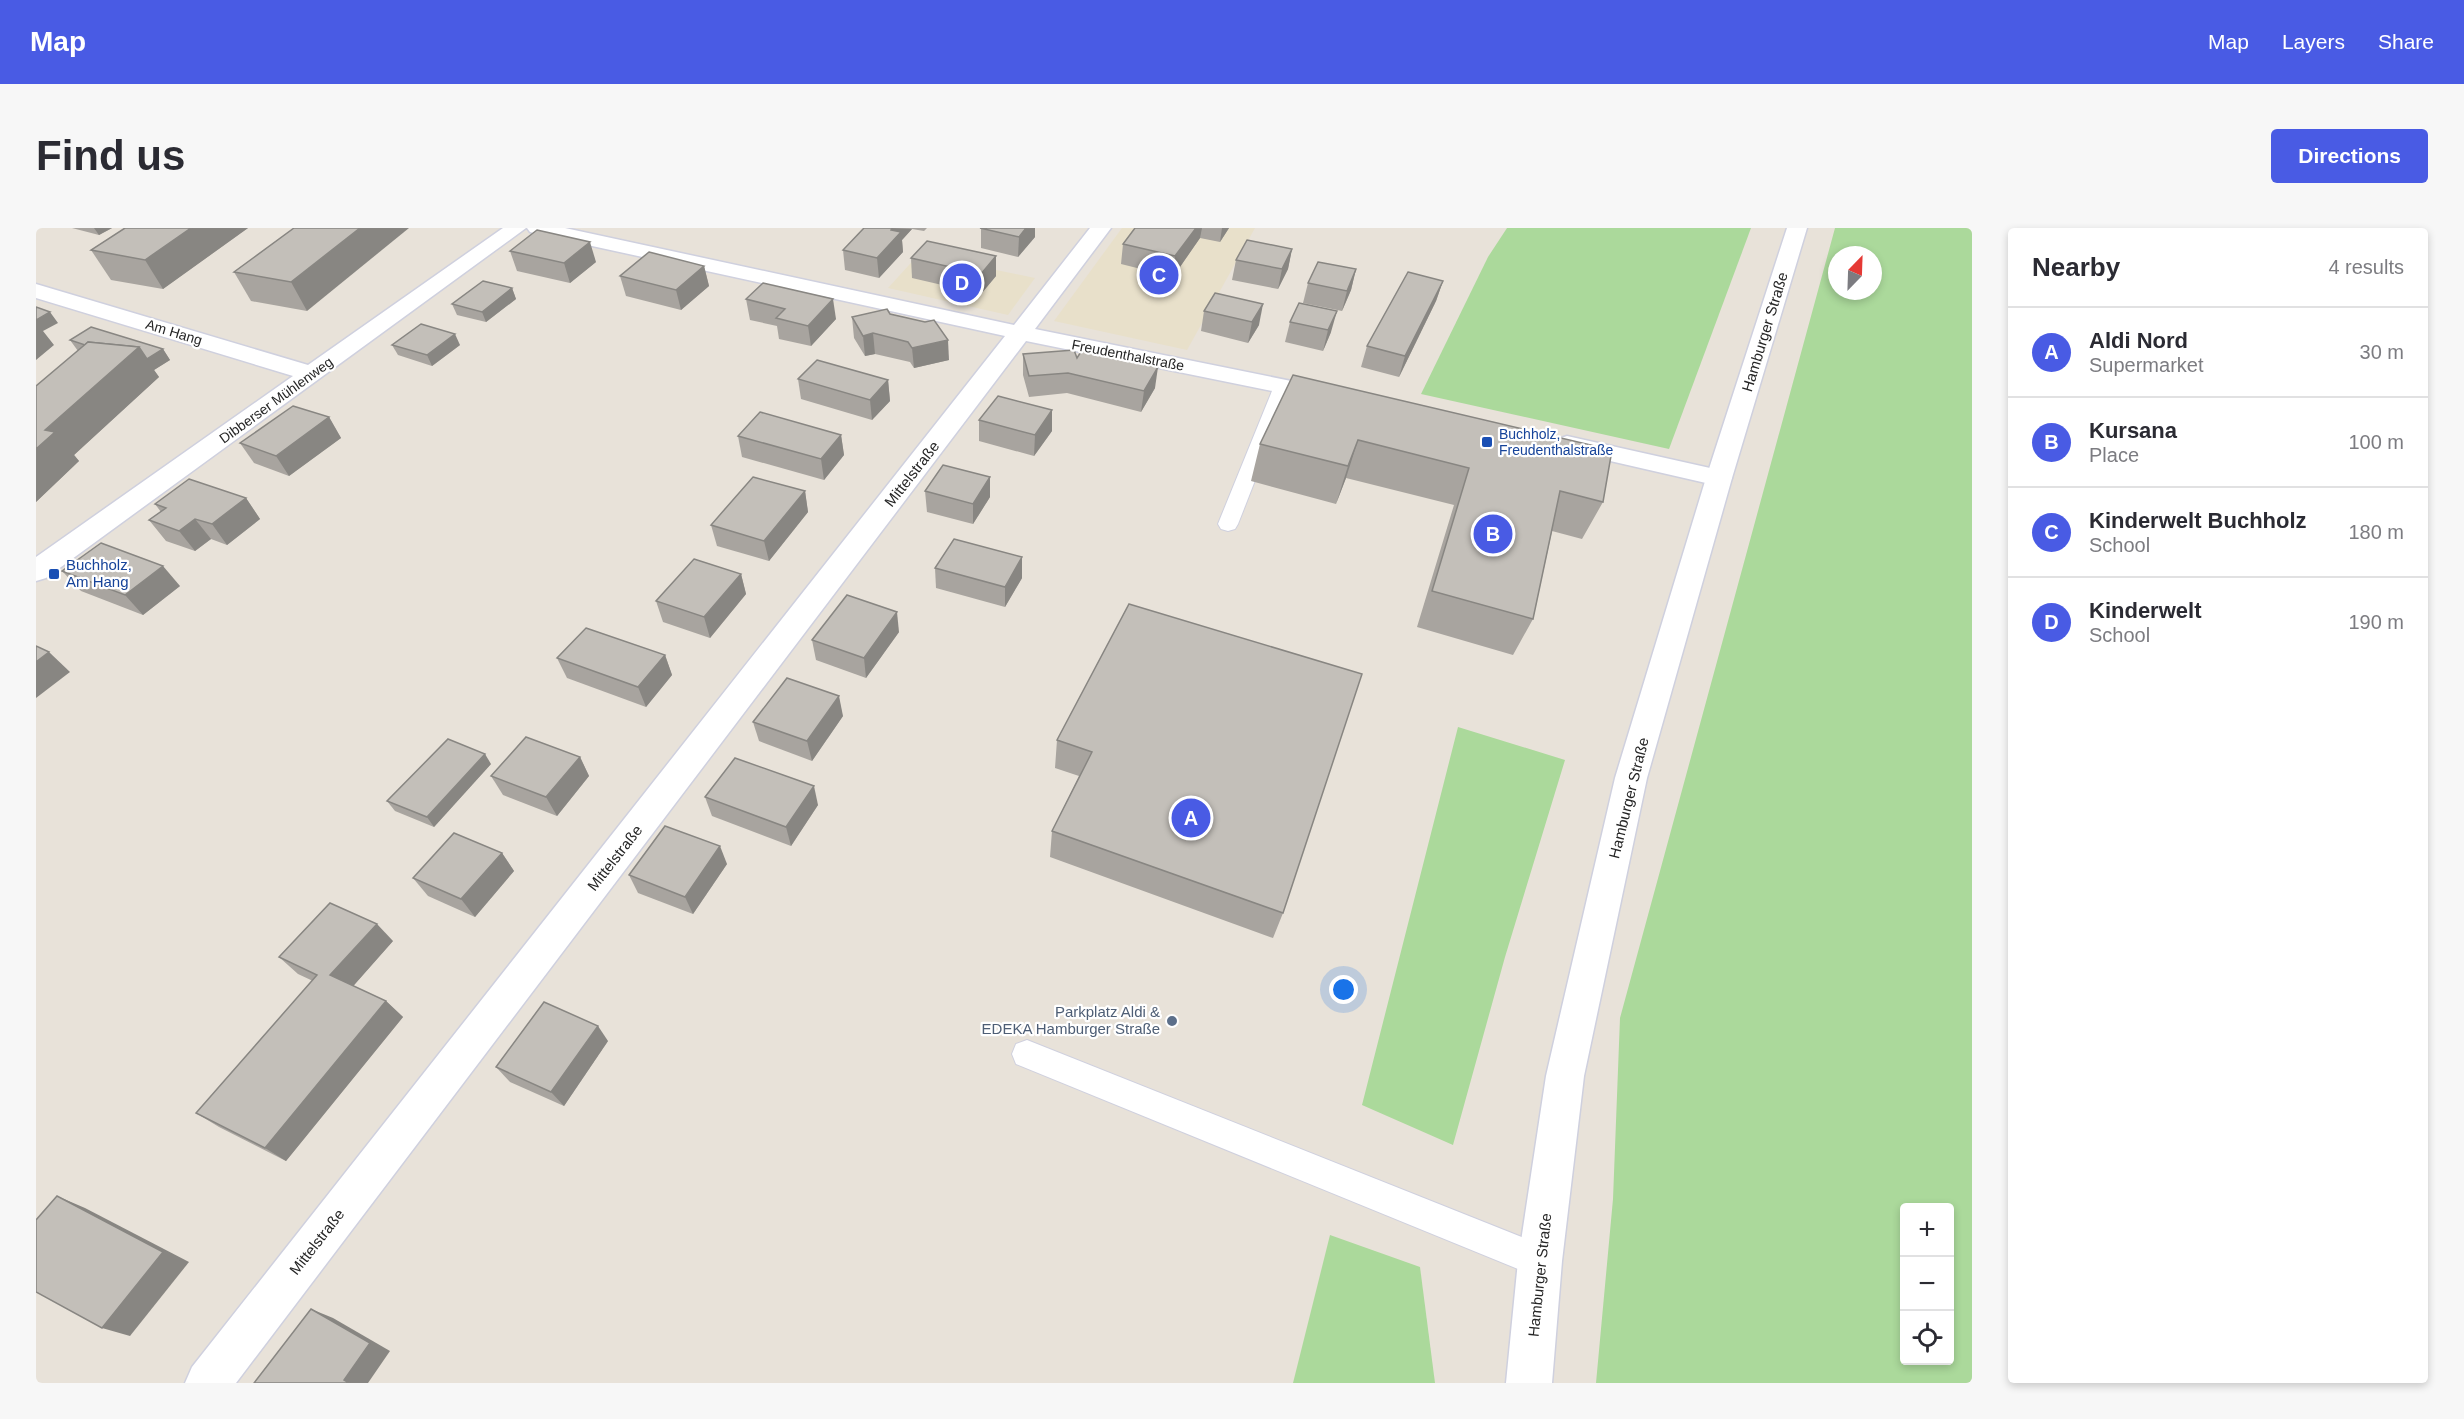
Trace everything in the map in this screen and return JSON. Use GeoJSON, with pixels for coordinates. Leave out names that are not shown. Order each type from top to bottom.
{"type":"FeatureCollection","features":[{"type":"Feature","properties":{"kind":"street","name":"Dibberser Mühlenweg"},"geometry":{"type":"LineString","coordinates":[[36,571],[516,228]]}},
{"type":"Feature","properties":{"kind":"street","name":"Freudenthalstraße"},"geometry":{"type":"LineString","coordinates":[[537,228],[1021,333],[1348,399]]}},
{"type":"Feature","properties":{"kind":"street","name":"Mittelstraße"},"geometry":{"type":"LineString","coordinates":[[208,1383],[1101,228]]}},
{"type":"Feature","properties":{"kind":"street","name":"Hamburger Straße"},"geometry":{"type":"LineString","coordinates":[[1529,1383],[1540,1261],[1565,1076],[1631,778],[1719,477],[1797,228]]}},
{"type":"Feature","properties":{"kind":"street","name":"Am Hang"},"geometry":{"type":"LineString","coordinates":[[36,291],[312,374]]}},
{"type":"Feature","properties":{"kind":"street"},"geometry":{"type":"LineString","coordinates":[[1543,439],[1719,477]]}},
{"type":"Feature","properties":{"kind":"lane"},"geometry":{"type":"LineString","coordinates":[[1228,524],[1283,386]]}},
{"type":"Feature","properties":{"kind":"lane"},"geometry":{"type":"LineString","coordinates":[[1027,1054],[1540,1261]]}},
{"type":"Feature","properties":{"kind":"shaded area"},"geometry":{"type":"Polygon","coordinates":[[[1122,228],[1255,228],[1187,350],[1054,321],[1122,228]]]}},
{"type":"Feature","properties":{"kind":"shaded area"},"geometry":{"type":"Polygon","coordinates":[[[919,254],[1035,278],[1008,315],[888,288],[919,254]]]}},
{"type":"Feature","properties":{"kind":"green space"},"geometry":{"type":"Polygon","coordinates":[[[1507,228],[1751,228],[1669,449],[1421,394],[1488,257],[1507,228]]]}},
{"type":"Feature","properties":{"kind":"green space"},"geometry":{"type":"Polygon","coordinates":[[[1835,228],[1972,228],[1972,1383],[1596,1383],[1613,1199],[1620,1018],[1828,254],[1828,300],[1882,300],[1882,246],[1830,246],[1835,228]]]}},
{"type":"Feature","properties":{"kind":"green space"},"geometry":{"type":"Polygon","coordinates":[[[1458,727],[1565,760],[1505,957],[1453,1145],[1362,1105],[1458,727]]]}},
{"type":"Feature","properties":{"kind":"green space"},"geometry":{"type":"Polygon","coordinates":[[[1330,1235],[1420,1267],[1435,1383],[1293,1383],[1330,1235]]]}},
{"type":"Feature","properties":{"kind":"building"},"geometry":{"type":"Polygon","coordinates":[[[125,228],[191,228],[145,260],[91,250],[125,228]]]}},
{"type":"Feature","properties":{"kind":"building"},"geometry":{"type":"Polygon","coordinates":[[[294,228],[360,228],[291,282],[234,272],[294,228]]]}},
{"type":"Feature","properties":{"kind":"building"},"geometry":{"type":"Polygon","coordinates":[[[864,228],[892,228],[891,230],[901,232],[877,258],[843,250],[864,228]]]}},
{"type":"Feature","properties":{"kind":"building"},"geometry":{"type":"Polygon","coordinates":[[[980,228],[1026,228],[1019,237],[980,228]]]}},
{"type":"Feature","properties":{"kind":"building"},"geometry":{"type":"Polygon","coordinates":[[[1135,228],[1196,228],[1175,256],[1123,244],[1135,228]]]}},
{"type":"Feature","properties":{"kind":"building"},"geometry":{"type":"Polygon","coordinates":[[[537,230],[590,242],[564,263],[510,251],[537,230]]]}},
{"type":"Feature","properties":{"kind":"building"},"geometry":{"type":"Polygon","coordinates":[[[1247,240],[1292,249],[1282,269],[1236,260],[1247,240]]]}},
{"type":"Feature","properties":{"kind":"building"},"geometry":{"type":"Polygon","coordinates":[[[927,241],[996,256],[981,274],[911,258],[927,241]]]}},
{"type":"Feature","properties":{"kind":"building"},"geometry":{"type":"Polygon","coordinates":[[[649,252],[704,266],[676,290],[620,276],[649,252]]]}},
{"type":"Feature","properties":{"kind":"building"},"geometry":{"type":"Polygon","coordinates":[[[1318,262],[1356,269],[1347,291],[1308,283],[1318,262]]]}},
{"type":"Feature","properties":{"kind":"building"},"geometry":{"type":"Polygon","coordinates":[[[1408,272],[1443,281],[1405,356],[1367,346],[1408,272]]]}},
{"type":"Feature","properties":{"kind":"building"},"geometry":{"type":"Polygon","coordinates":[[[483,281],[512,288],[482,312],[452,304],[483,281]]]}},
{"type":"Feature","properties":{"kind":"building"},"geometry":{"type":"Polygon","coordinates":[[[763,283],[833,299],[808,326],[776,318],[785,309],[746,299],[763,283]]]}},
{"type":"Feature","properties":{"kind":"building"},"geometry":{"type":"Polygon","coordinates":[[[1215,293],[1263,304],[1252,322],[1204,311],[1215,293]]]}},
{"type":"Feature","properties":{"kind":"building"},"geometry":{"type":"Polygon","coordinates":[[[1299,303],[1337,311],[1328,330],[1290,322],[1299,303]]]}},
{"type":"Feature","properties":{"kind":"building"},"geometry":{"type":"Polygon","coordinates":[[[36,307],[50,312],[36,320],[36,307]]]}},
{"type":"Feature","properties":{"kind":"building"},"geometry":{"type":"Polygon","coordinates":[[[887,309],[890,314],[925,322],[934,320],[948,340],[912,348],[908,342],[873,333],[863,336],[852,317],[887,309]]]}},
{"type":"Feature","properties":{"kind":"building"},"geometry":{"type":"Polygon","coordinates":[[[421,324],[455,334],[427,355],[392,345],[421,324]]]}},
{"type":"Feature","properties":{"kind":"building"},"geometry":{"type":"Polygon","coordinates":[[[91,327],[163,349],[147,359],[139,347],[88,342],[85,345],[70,340],[91,327]]]}},
{"type":"Feature","properties":{"kind":"building"},"geometry":{"type":"Polygon","coordinates":[[[88,342],[139,347],[45,430],[55,432],[36,449],[36,386],[88,342]]]}},
{"type":"Feature","properties":{"kind":"building"},"geometry":{"type":"Polygon","coordinates":[[[1074,350],[1077,358],[1082,350],[1158,367],[1144,391],[1068,373],[1029,376],[1023,354],[1074,350]]]}},
{"type":"Feature","properties":{"kind":"building"},"geometry":{"type":"Polygon","coordinates":[[[817,360],[888,380],[870,400],[798,379],[817,360]]]}},
{"type":"Feature","properties":{"kind":"building"},"geometry":{"type":"Polygon","coordinates":[[[1293,375],[1612,450],[1603,502],[1560,491],[1533,619],[1432,591],[1469,468],[1358,440],[1348,466],[1260,444],[1293,375]]]}},
{"type":"Feature","properties":{"kind":"building"},"geometry":{"type":"Polygon","coordinates":[[[998,396],[1052,410],[1035,435],[979,420],[998,396]]]}},
{"type":"Feature","properties":{"kind":"building"},"geometry":{"type":"Polygon","coordinates":[[[293,406],[329,417],[276,456],[240,443],[293,406]]]}},
{"type":"Feature","properties":{"kind":"building"},"geometry":{"type":"Polygon","coordinates":[[[760,412],[841,435],[821,459],[738,436],[760,412]]]}},
{"type":"Feature","properties":{"kind":"building"},"geometry":{"type":"Polygon","coordinates":[[[943,465],[990,477],[973,504],[925,491],[943,465]]]}},
{"type":"Feature","properties":{"kind":"building"},"geometry":{"type":"Polygon","coordinates":[[[753,477],[805,491],[764,541],[711,525],[753,477]]]}},
{"type":"Feature","properties":{"kind":"building"},"geometry":{"type":"Polygon","coordinates":[[[189,479],[246,498],[212,524],[195,519],[179,531],[149,520],[166,508],[155,504],[189,479]]]}},
{"type":"Feature","properties":{"kind":"building"},"geometry":{"type":"Polygon","coordinates":[[[954,539],[1022,557],[1005,587],[935,568],[954,539]]]}},
{"type":"Feature","properties":{"kind":"building"},"geometry":{"type":"Polygon","coordinates":[[[101,543],[163,566],[125,595],[62,571],[101,543]]]}},
{"type":"Feature","properties":{"kind":"building"},"geometry":{"type":"Polygon","coordinates":[[[694,559],[741,574],[704,617],[656,601],[694,559]]]}},
{"type":"Feature","properties":{"kind":"building"},"geometry":{"type":"Polygon","coordinates":[[[847,595],[897,612],[864,658],[812,640],[847,595]]]}},
{"type":"Feature","properties":{"kind":"building"},"geometry":{"type":"Polygon","coordinates":[[[1129,604],[1362,674],[1283,913],[1052,831],[1092,752],[1057,740],[1129,604]]]}},
{"type":"Feature","properties":{"kind":"building"},"geometry":{"type":"Polygon","coordinates":[[[586,628],[665,655],[638,687],[557,658],[586,628]]]}},
{"type":"Feature","properties":{"kind":"building"},"geometry":{"type":"Polygon","coordinates":[[[36,646],[49,652],[36,662],[36,646]]]}},
{"type":"Feature","properties":{"kind":"building"},"geometry":{"type":"Polygon","coordinates":[[[787,678],[839,696],[807,741],[753,722],[787,678]]]}},
{"type":"Feature","properties":{"kind":"building"},"geometry":{"type":"Polygon","coordinates":[[[526,737],[580,757],[546,797],[491,776],[526,737]]]}},
{"type":"Feature","properties":{"kind":"building"},"geometry":{"type":"Polygon","coordinates":[[[448,739],[485,754],[427,817],[387,801],[448,739]]]}},
{"type":"Feature","properties":{"kind":"building"},"geometry":{"type":"Polygon","coordinates":[[[735,758],[814,786],[786,827],[705,797],[735,758]]]}},
{"type":"Feature","properties":{"kind":"building"},"geometry":{"type":"Polygon","coordinates":[[[665,826],[720,846],[685,897],[629,875],[665,826]]]}},
{"type":"Feature","properties":{"kind":"building"},"geometry":{"type":"Polygon","coordinates":[[[454,833],[502,853],[461,899],[413,878],[454,833]]]}},
{"type":"Feature","properties":{"kind":"building"},"geometry":{"type":"Polygon","coordinates":[[[330,903],[377,924],[330,975],[386,1001],[265,1148],[196,1113],[317,975],[279,957],[330,903]]]}},
{"type":"Feature","properties":{"kind":"building"},"geometry":{"type":"Polygon","coordinates":[[[544,1002],[598,1026],[551,1092],[496,1067],[544,1002]]]}},
{"type":"Feature","properties":{"kind":"building"},"geometry":{"type":"Polygon","coordinates":[[[57,1196],[163,1252],[102,1328],[36,1292],[36,1220],[57,1196]]]}},
{"type":"Feature","properties":{"kind":"building"},"geometry":{"type":"Polygon","coordinates":[[[311,1309],[370,1343],[344,1380],[349,1383],[254,1383],[311,1309]]]}},
{"type":"Feature","properties":{"kind":"place","name":"Kinderwelt Buchholz"},"geometry":{"type":"Point","coordinates":[1159,275]}},
{"type":"Feature","properties":{"kind":"place","name":"Kinderwelt"},"geometry":{"type":"Point","coordinates":[962,283]}},
{"type":"Feature","properties":{"kind":"place","name":"Buchholz, Freudenthalstraße"},"geometry":{"type":"Point","coordinates":[1487,442]}},
{"type":"Feature","properties":{"kind":"place","name":"Kursana"},"geometry":{"type":"Point","coordinates":[1493,534]}},
{"type":"Feature","properties":{"kind":"place","name":"Buchholz, Am Hang"},"geometry":{"type":"Point","coordinates":[54,574]}},
{"type":"Feature","properties":{"kind":"place","name":"Aldi Nord"},"geometry":{"type":"Point","coordinates":[1191,818]}},
{"type":"Feature","properties":{"kind":"place","name":"Parkplatz Aldi & EDEKA Hamburger Straße"},"geometry":{"type":"Point","coordinates":[1172,1021]}}]}
